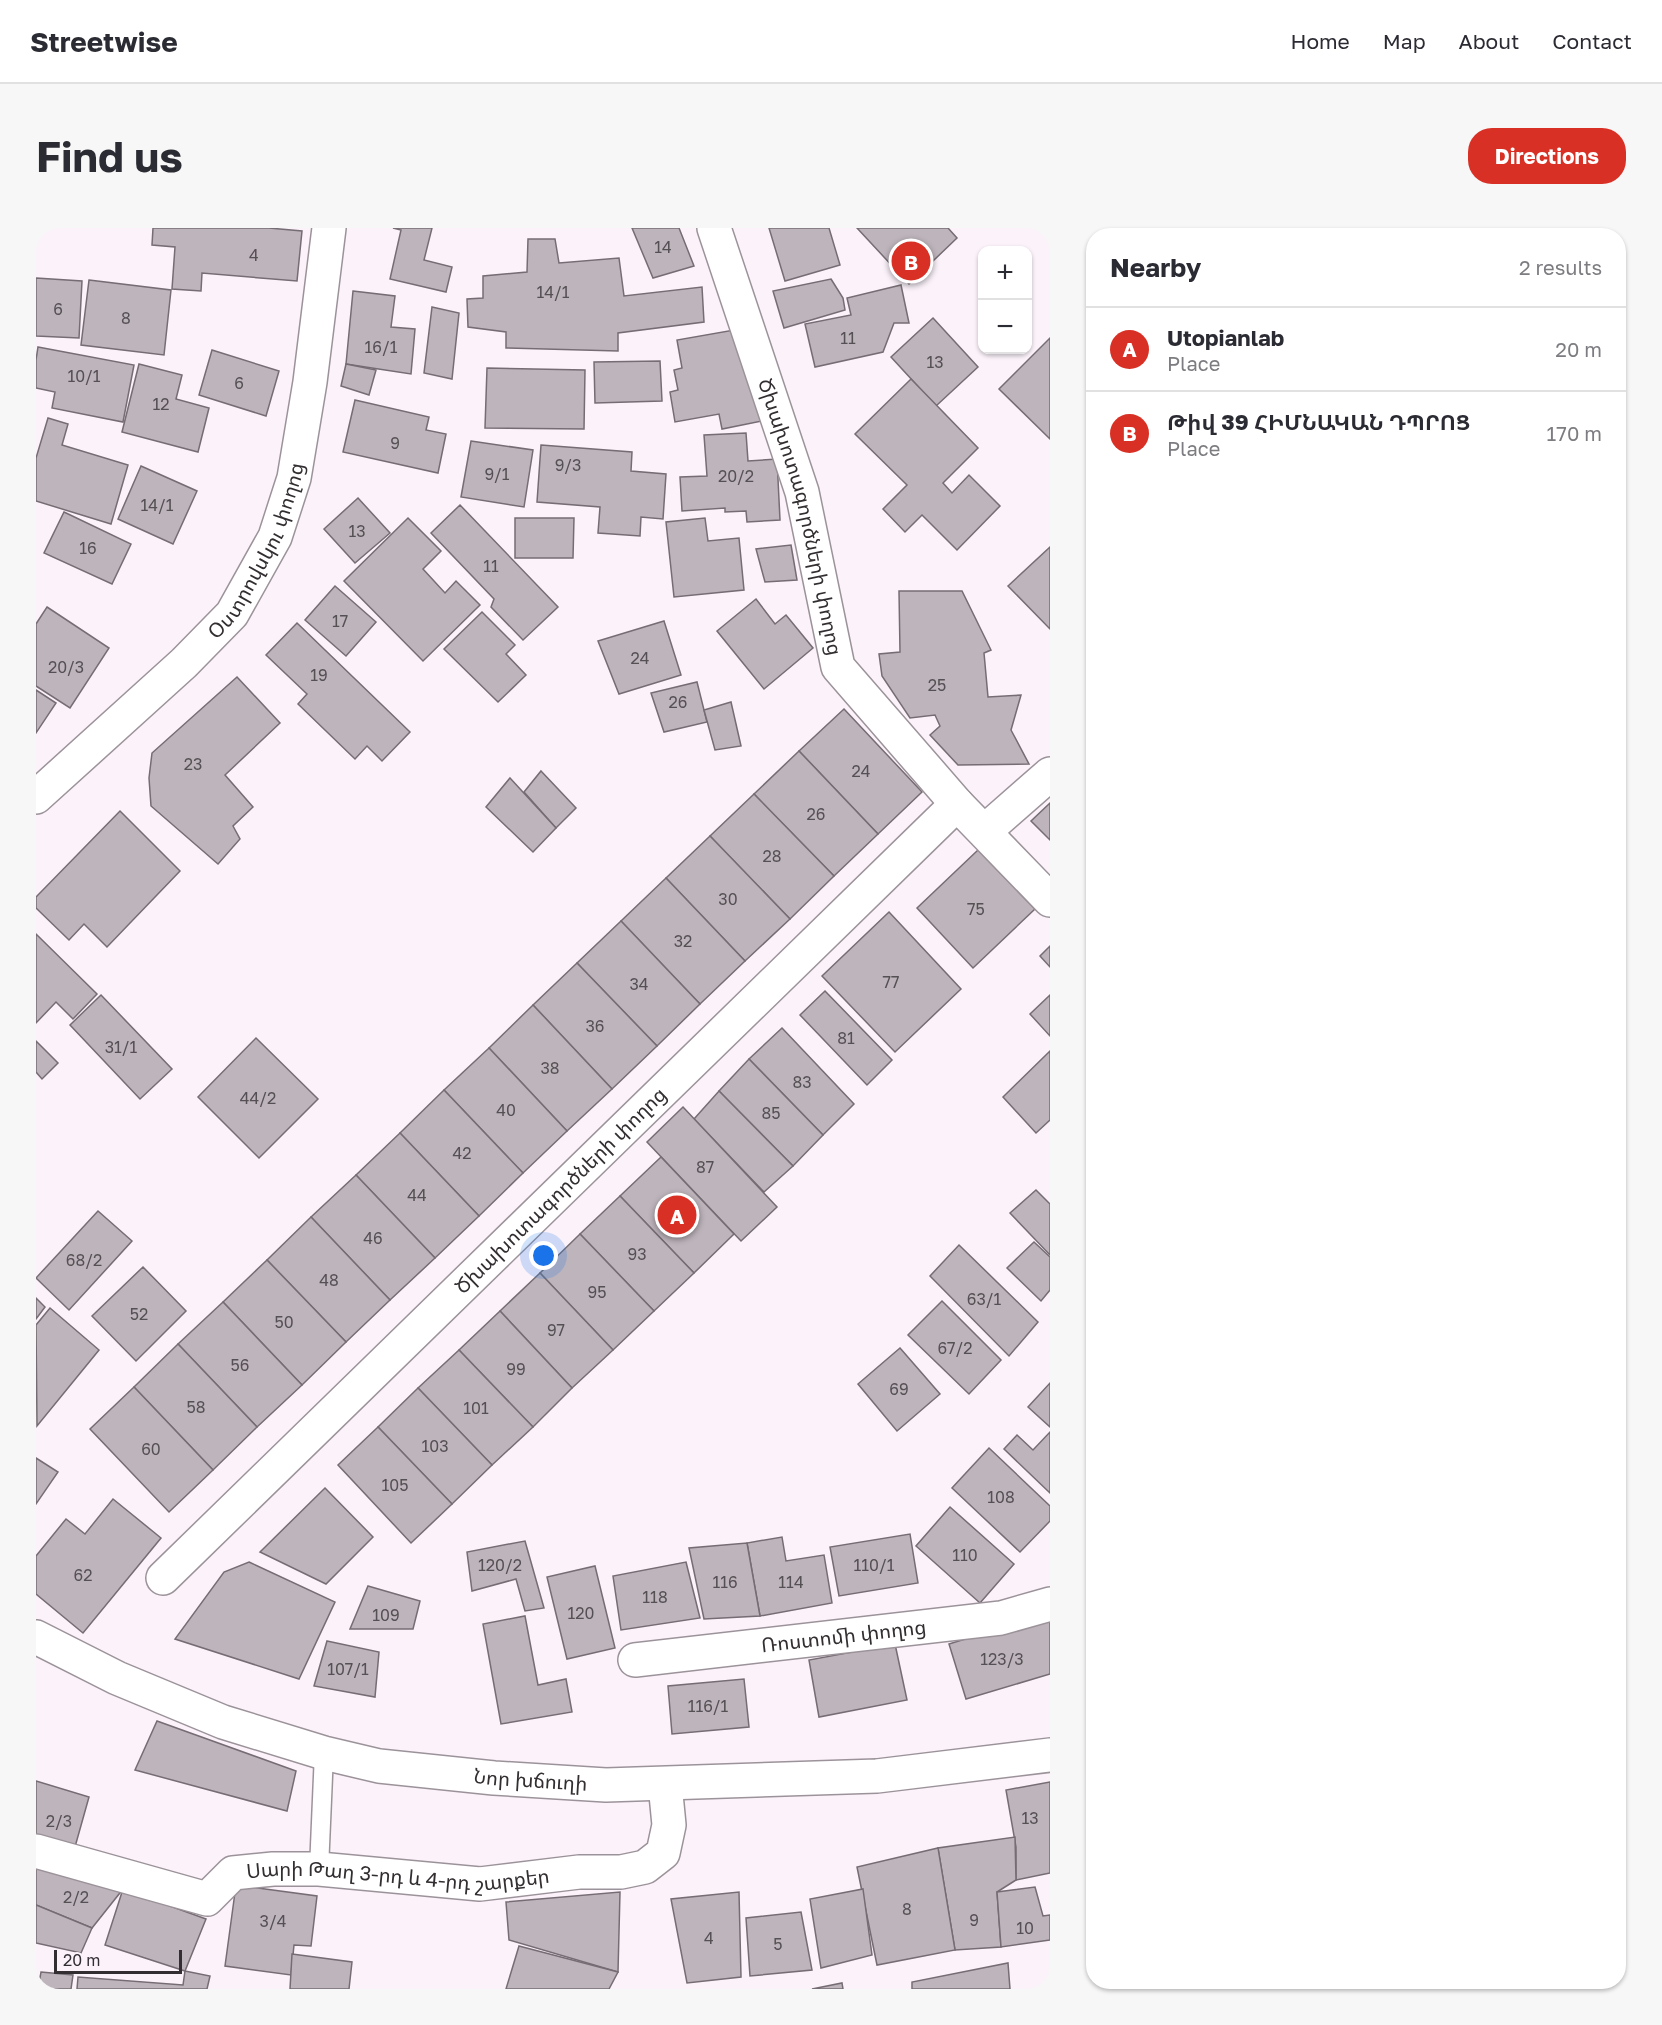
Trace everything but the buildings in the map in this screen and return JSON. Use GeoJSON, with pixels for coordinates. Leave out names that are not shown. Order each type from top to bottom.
{"type":"FeatureCollection","features":[{"type":"Feature","properties":{"kind":"street","name":"Օստրովսկու փողոց"},"geometry":{"type":"LineString","coordinates":[[36,797],[184,663],[232,614],[275,537],[294,478],[310,382],[329,228]]}},
{"type":"Feature","properties":{"kind":"street","name":"Ծխախոտագործների փողոց"},"geometry":{"type":"LineString","coordinates":[[714,228],[802,492],[838,667],[957,804],[1050,900]]}},
{"type":"Feature","properties":{"kind":"street"},"geometry":{"type":"LineString","coordinates":[[985,831],[1050,774]]}},
{"type":"Feature","properties":{"kind":"street","name":"Ծխախոտագործների փողոց"},"geometry":{"type":"LineString","coordinates":[[163,1578],[957,804]]}},
{"type":"Feature","properties":{"kind":"street","name":"Ռոստոմի փողոց"},"geometry":{"type":"LineString","coordinates":[[635,1660],[1001,1618],[1050,1604]]}},
{"type":"Feature","properties":{"kind":"street","name":"Նոր խճուղի"},"geometry":{"type":"LineString","coordinates":[[36,1638],[117,1678],[223,1722],[324,1753],[379,1766],[494,1778],[606,1785],[877,1776],[1050,1755]]}},
{"type":"Feature","properties":{"kind":"street","name":"Սարի Թաղ 3-րդ և 4-րդ շարքեր"},"geometry":{"type":"LineString","coordinates":[[36,1851],[207,1899],[233,1873],[273,1869],[319,1869],[480,1884],[579,1872],[621,1872],[645,1867],[663,1853],[669,1825],[665,1784]]}},
{"type":"Feature","properties":{"kind":"lane"},"geometry":{"type":"LineString","coordinates":[[319,1869],[324,1753]]}},
{"type":"Feature","properties":{"kind":"place","name":"Թիվ 39 ՀԻՄՆԱԿԱՆ ԴՊՐՈՑ"},"geometry":{"type":"Point","coordinates":[911,261]}},
{"type":"Feature","properties":{"kind":"place","name":"Utopianlab"},"geometry":{"type":"Point","coordinates":[677,1215]}}]}
